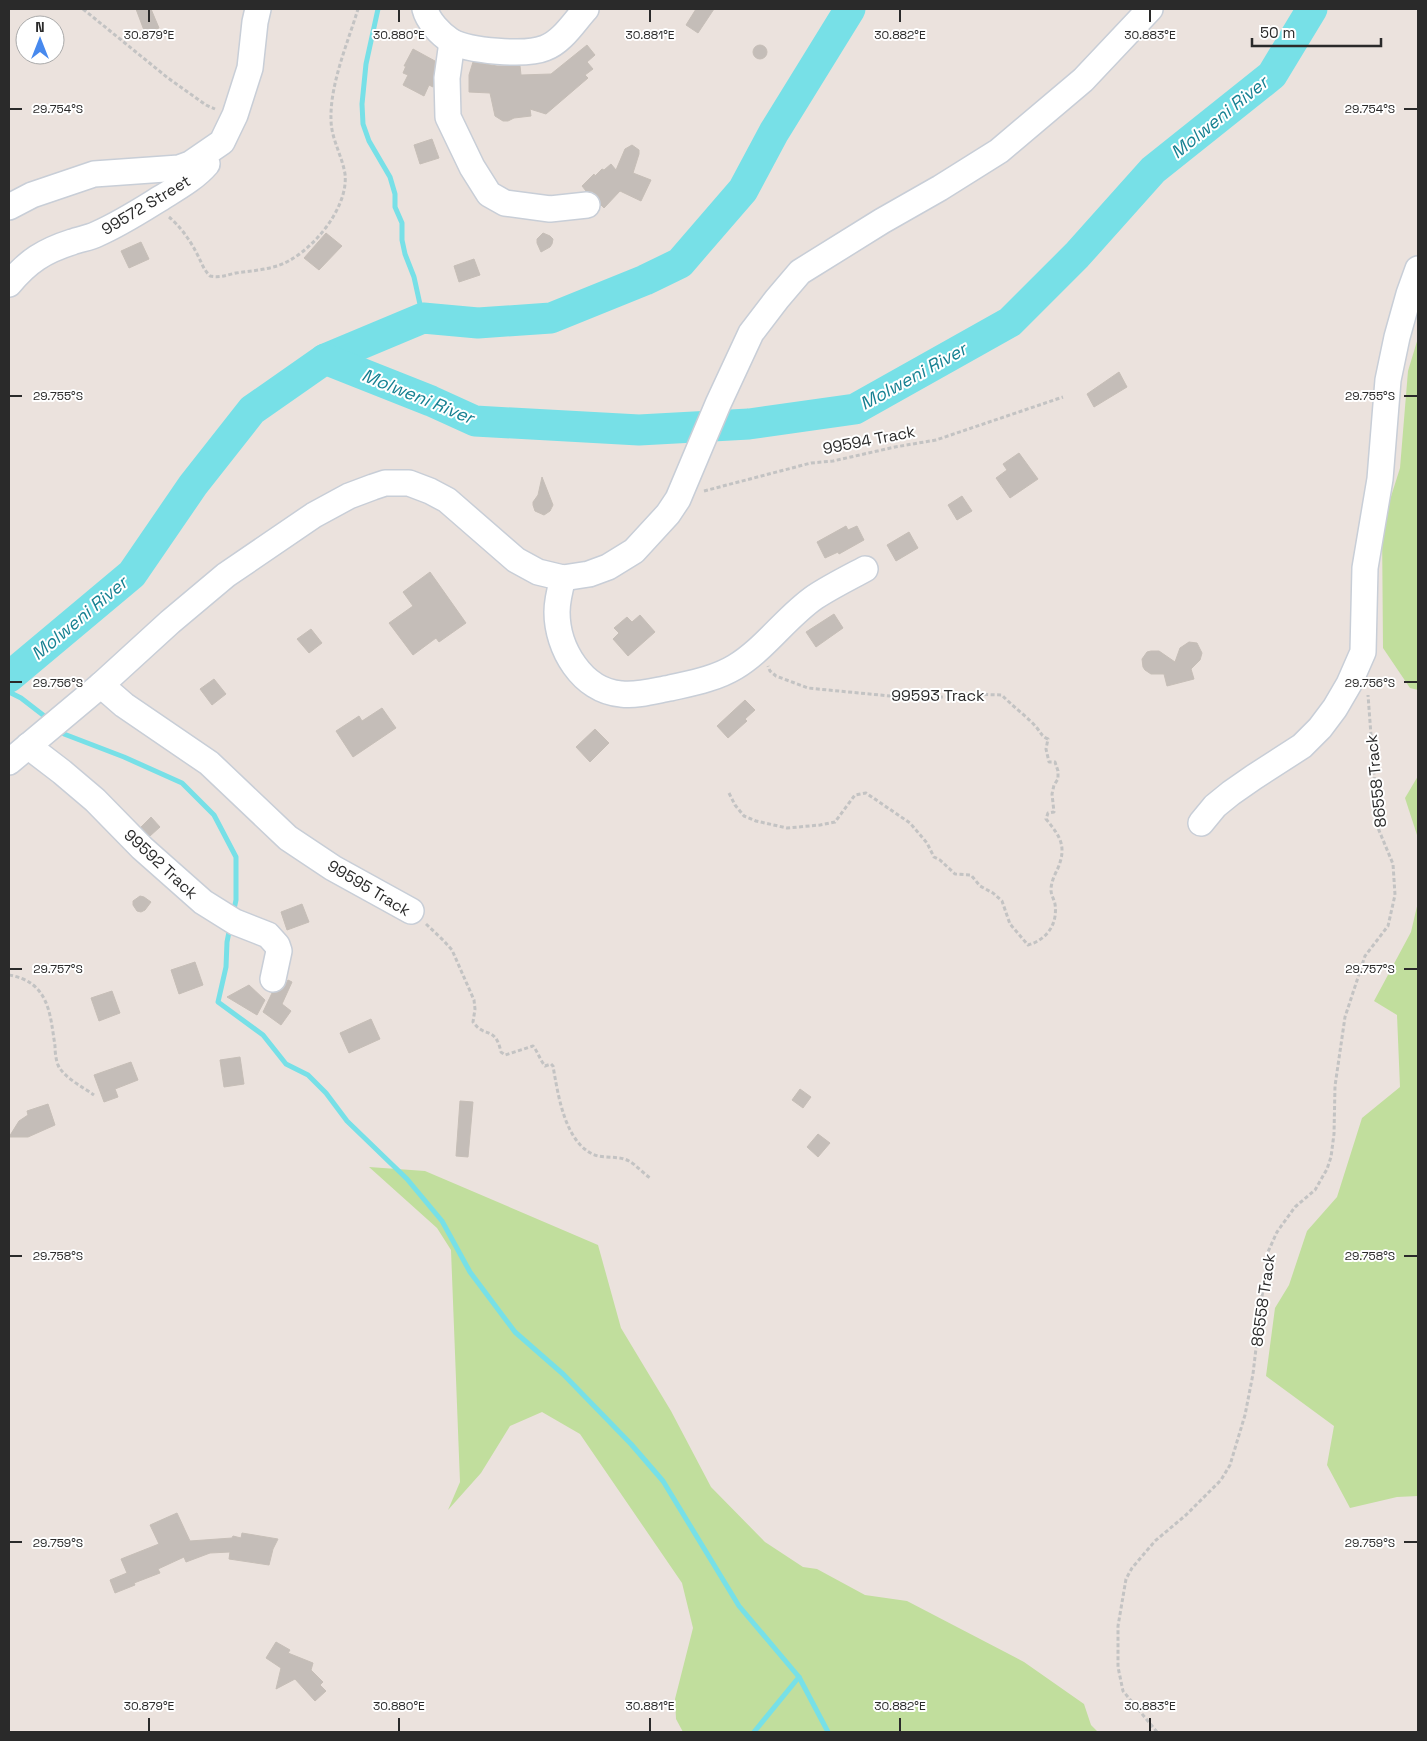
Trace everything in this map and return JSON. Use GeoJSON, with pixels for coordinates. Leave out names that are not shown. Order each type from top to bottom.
{"type":"FeatureCollection","features":[{"type":"Feature","properties":{"kind":"street","name":"99572 Street"},"geometry":{"type":"LineString","coordinates":[[9,284],[18,272],[40,254],[96,235],[178,188],[203,169],[222,142],[235,115],[250,68],[258,9]]}},
{"type":"Feature","properties":{"kind":"street"},"geometry":{"type":"LineString","coordinates":[[425,9],[426,14],[434,25],[452,42],[483,50],[502,52],[539,50],[553,44],[586,9]]}},
{"type":"Feature","properties":{"kind":"street"},"geometry":{"type":"LineString","coordinates":[[9,762],[101,685],[170,622],[226,575],[314,515],[350,496],[385,483],[409,482],[447,500],[516,560],[538,572],[562,578],[589,574],[608,567],[634,551],[668,514],[678,499],[751,333],[777,298],[800,272],[999,151],[1084,80],[1150,9]]}},
{"type":"Feature","properties":{"kind":"street"},"geometry":{"type":"LineString","coordinates":[[452,42],[447,78],[448,117],[472,167],[489,194],[505,203],[541,208],[550,209],[586,205]]}},
{"type":"Feature","properties":{"kind":"street"},"geometry":{"type":"LineString","coordinates":[[9,207],[32,195],[94,174],[179,168],[190,164],[222,142]]}},
{"type":"Feature","properties":{"kind":"street"},"geometry":{"type":"LineString","coordinates":[[1201,823],[1215,806],[1231,793],[1302,746],[1320,728],[1335,708],[1349,684],[1363,652],[1365,568],[1380,479],[1388,380],[1397,337],[1418,269]]}},
{"type":"Feature","properties":{"kind":"street"},"geometry":{"type":"LineString","coordinates":[[562,578],[557,610],[558,624],[565,649],[583,678],[606,692],[635,694],[715,677],[736,666],[814,598],[865,569]]}},
{"type":"Feature","properties":{"kind":"street","name":"99595 Track"},"geometry":{"type":"LineString","coordinates":[[101,685],[124,705],[209,763],[288,838],[334,868],[411,911]]}},
{"type":"Feature","properties":{"kind":"street","name":"99592 Track"},"geometry":{"type":"LineString","coordinates":[[28,746],[95,800],[142,848],[203,902],[235,922],[268,935],[277,945],[279,951],[273,979]]}},
{"type":"Feature","properties":{"kind":"path"},"geometry":{"type":"LineString","coordinates":[[82,9],[168,78],[206,105],[227,114],[235,115]]}},
{"type":"Feature","properties":{"kind":"path"},"geometry":{"type":"LineString","coordinates":[[163,215],[168,216],[174,221],[196,251],[203,268],[210,276],[220,278],[278,266],[302,253],[333,219],[343,197],[345,174],[334,141],[330,120],[333,92],[358,9]]}},
{"type":"Feature","properties":{"kind":"path","name":"99594 Track"},"geometry":{"type":"LineString","coordinates":[[678,499],[811,463],[833,461],[936,440],[1063,396]]}},
{"type":"Feature","properties":{"kind":"path","name":"99593 Track"},"geometry":{"type":"LineString","coordinates":[[729,793],[735,805],[744,816],[756,821],[787,828],[835,822],[855,795],[866,793],[910,823],[927,843],[934,857],[955,874],[971,875],[980,886],[993,893],[1002,901],[1010,924],[1028,945],[1042,940],[1051,930],[1055,904],[1051,890],[1063,850],[1061,839],[1046,819],[1048,813],[1054,812],[1052,794],[1058,779],[1058,771],[1055,762],[1049,762],[1046,748],[1048,739],[1043,738],[1031,721],[1013,708],[1002,696],[966,694],[947,697],[900,697],[808,688],[776,676],[770,671],[758,648]]}},
{"type":"Feature","properties":{"kind":"path","name":"86558 Track"},"geometry":{"type":"LineString","coordinates":[[1157,1732],[1123,1691],[1118,1667],[1118,1626],[1126,1578],[1132,1568],[1156,1541],[1186,1515],[1221,1480],[1230,1465],[1245,1415],[1253,1374],[1267,1254],[1277,1232],[1295,1207],[1315,1190],[1327,1169],[1331,1157],[1334,1134],[1335,1086],[1344,1017],[1364,956],[1388,926],[1395,895],[1393,864],[1378,828],[1371,726]]}},
{"type":"Feature","properties":{"kind":"path","name":"99595 Track"},"geometry":{"type":"LineString","coordinates":[[411,911],[444,940],[452,950],[474,1000],[473,1022],[478,1028],[495,1036],[500,1052],[505,1055],[533,1046],[545,1066],[551,1064],[553,1066],[562,1111],[575,1138],[584,1149],[597,1156],[628,1160],[650,1178]]}},
{"type":"Feature","properties":{"kind":"path"},"geometry":{"type":"LineString","coordinates":[[9,975],[27,981],[40,991],[50,1015],[58,1066],[65,1074],[94,1095]]}},
{"type":"Feature","properties":{"kind":"green space"},"geometry":{"type":"Polygon","coordinates":[[[1418,338],[1418,690],[1410,688],[1383,648],[1382,525],[1400,468],[1408,371],[1418,338]]]}},
{"type":"Feature","properties":{"kind":"green space"},"geometry":{"type":"Polygon","coordinates":[[[1418,776],[1418,838],[1405,798],[1418,776]]]}},
{"type":"Feature","properties":{"kind":"green space"},"geometry":{"type":"Polygon","coordinates":[[[1418,902],[1418,1496],[1397,1497],[1350,1508],[1327,1465],[1334,1426],[1266,1376],[1275,1308],[1289,1285],[1307,1231],[1337,1197],[1362,1118],[1400,1087],[1397,1015],[1374,1001],[1411,932],[1418,902]]]}},
{"type":"Feature","properties":{"kind":"green space"},"geometry":{"type":"Polygon","coordinates":[[[369,1167],[425,1171],[598,1245],[621,1328],[671,1411],[711,1487],[765,1542],[803,1567],[817,1569],[865,1595],[907,1601],[1024,1662],[1084,1704],[1091,1725],[1098,1732],[683,1732],[676,1719],[675,1699],[693,1628],[682,1583],[580,1434],[542,1412],[510,1426],[481,1473],[448,1510],[460,1482],[451,1250],[437,1228],[369,1167]]]}},
{"type":"Feature","properties":{"kind":"building"},"geometry":{"type":"Polygon","coordinates":[[[136,9],[151,9],[159,28],[145,33],[136,9]]]}},
{"type":"Feature","properties":{"kind":"building"},"geometry":{"type":"Polygon","coordinates":[[[696,9],[714,9],[698,33],[686,25],[696,9]]]}},
{"type":"Feature","properties":{"kind":"building"},"geometry":{"type":"Polygon","coordinates":[[[587,45],[595,55],[587,62],[593,69],[585,75],[588,78],[546,114],[530,109],[531,116],[503,121],[495,116],[490,93],[469,92],[469,75],[473,62],[497,66],[520,66],[521,75],[551,74],[587,45]]]}},
{"type":"Feature","properties":{"kind":"building"},"geometry":{"type":"Polygon","coordinates":[[[757,45],[763,45],[767,52],[763,59],[757,59],[753,55],[753,49],[757,45]]]}},
{"type":"Feature","properties":{"kind":"building"},"geometry":{"type":"Polygon","coordinates":[[[413,49],[435,61],[433,87],[429,85],[424,96],[403,85],[408,75],[403,73],[406,66],[404,66],[413,49]]]}},
{"type":"Feature","properties":{"kind":"building"},"geometry":{"type":"Polygon","coordinates":[[[432,139],[439,158],[420,164],[414,145],[432,139]]]}},
{"type":"Feature","properties":{"kind":"building"},"geometry":{"type":"Polygon","coordinates":[[[632,145],[639,150],[633,173],[651,180],[641,201],[620,191],[604,208],[598,196],[593,192],[586,191],[582,186],[594,174],[595,176],[611,164],[616,170],[625,149],[632,145]]]}},
{"type":"Feature","properties":{"kind":"building"},"geometry":{"type":"Polygon","coordinates":[[[326,233],[342,246],[319,270],[304,258],[326,233]]]}},
{"type":"Feature","properties":{"kind":"building"},"geometry":{"type":"Polygon","coordinates":[[[543,233],[553,239],[550,247],[541,252],[537,239],[543,233]]]}},
{"type":"Feature","properties":{"kind":"building"},"geometry":{"type":"Polygon","coordinates":[[[141,242],[149,259],[129,268],[121,251],[141,242]]]}},
{"type":"Feature","properties":{"kind":"building"},"geometry":{"type":"Polygon","coordinates":[[[474,259],[480,275],[459,282],[454,266],[474,259]]]}},
{"type":"Feature","properties":{"kind":"building"},"geometry":{"type":"Polygon","coordinates":[[[1119,372],[1127,387],[1094,407],[1087,394],[1119,372]]]}},
{"type":"Feature","properties":{"kind":"building"},"geometry":{"type":"Polygon","coordinates":[[[1019,453],[1038,479],[1010,498],[996,478],[1007,470],[1003,464],[1019,453]]]}},
{"type":"Feature","properties":{"kind":"building"},"geometry":{"type":"Polygon","coordinates":[[[542,477],[553,505],[550,511],[544,515],[535,511],[533,505],[538,495],[542,477]]]}},
{"type":"Feature","properties":{"kind":"building"},"geometry":{"type":"Polygon","coordinates":[[[962,496],[972,511],[957,520],[948,505],[962,496]]]}},
{"type":"Feature","properties":{"kind":"building"},"geometry":{"type":"Polygon","coordinates":[[[846,526],[848,530],[857,526],[864,540],[839,554],[838,552],[825,558],[817,542],[846,526]]]}},
{"type":"Feature","properties":{"kind":"building"},"geometry":{"type":"Polygon","coordinates":[[[909,532],[918,548],[896,561],[887,545],[909,532]]]}},
{"type":"Feature","properties":{"kind":"building"},"geometry":{"type":"Polygon","coordinates":[[[430,572],[466,623],[439,642],[436,638],[413,655],[389,623],[413,606],[403,592],[430,572]]]}},
{"type":"Feature","properties":{"kind":"building"},"geometry":{"type":"Polygon","coordinates":[[[834,614],[843,628],[816,647],[806,632],[834,614]]]}},
{"type":"Feature","properties":{"kind":"building"},"geometry":{"type":"Polygon","coordinates":[[[640,615],[655,632],[628,656],[613,639],[619,633],[614,628],[627,617],[632,622],[640,615]]]}},
{"type":"Feature","properties":{"kind":"building"},"geometry":{"type":"Polygon","coordinates":[[[311,629],[322,643],[309,653],[297,639],[311,629]]]}},
{"type":"Feature","properties":{"kind":"building"},"geometry":{"type":"Polygon","coordinates":[[[1189,642],[1197,643],[1202,653],[1200,660],[1191,669],[1194,679],[1167,686],[1164,674],[1151,674],[1143,667],[1142,659],[1147,652],[1159,651],[1175,662],[1180,648],[1189,642]]]}},
{"type":"Feature","properties":{"kind":"building"},"geometry":{"type":"Polygon","coordinates":[[[214,679],[226,694],[212,705],[200,689],[214,679]]]}},
{"type":"Feature","properties":{"kind":"building"},"geometry":{"type":"Polygon","coordinates":[[[745,700],[755,710],[745,719],[747,721],[728,738],[717,726],[745,700]]]}},
{"type":"Feature","properties":{"kind":"building"},"geometry":{"type":"Polygon","coordinates":[[[382,708],[396,728],[353,757],[336,731],[359,716],[362,721],[382,708]]]}},
{"type":"Feature","properties":{"kind":"building"},"geometry":{"type":"Polygon","coordinates":[[[595,729],[609,743],[590,762],[576,747],[595,729]]]}},
{"type":"Feature","properties":{"kind":"building"},"geometry":{"type":"Polygon","coordinates":[[[151,817],[160,827],[150,836],[141,827],[151,817]]]}},
{"type":"Feature","properties":{"kind":"building"},"geometry":{"type":"Polygon","coordinates":[[[140,896],[151,902],[141,912],[137,911],[133,905],[133,901],[140,896]]]}},
{"type":"Feature","properties":{"kind":"building"},"geometry":{"type":"Polygon","coordinates":[[[302,904],[309,922],[287,930],[281,912],[302,904]]]}},
{"type":"Feature","properties":{"kind":"building"},"geometry":{"type":"Polygon","coordinates":[[[195,962],[203,985],[179,994],[171,970],[195,962]]]}},
{"type":"Feature","properties":{"kind":"building"},"geometry":{"type":"Polygon","coordinates":[[[288,980],[292,982],[282,1004],[291,1011],[281,1025],[263,1012],[272,993],[283,989],[288,980]]]}},
{"type":"Feature","properties":{"kind":"building"},"geometry":{"type":"Polygon","coordinates":[[[249,985],[265,1000],[257,1015],[227,997],[249,985]]]}},
{"type":"Feature","properties":{"kind":"building"},"geometry":{"type":"Polygon","coordinates":[[[112,991],[120,1013],[99,1021],[91,998],[112,991]]]}},
{"type":"Feature","properties":{"kind":"building"},"geometry":{"type":"Polygon","coordinates":[[[371,1019],[380,1039],[349,1053],[340,1033],[371,1019]]]}},
{"type":"Feature","properties":{"kind":"building"},"geometry":{"type":"Polygon","coordinates":[[[240,1057],[244,1084],[224,1087],[220,1060],[240,1057]]]}},
{"type":"Feature","properties":{"kind":"building"},"geometry":{"type":"Polygon","coordinates":[[[131,1062],[138,1080],[115,1089],[118,1097],[104,1102],[94,1075],[131,1062]]]}},
{"type":"Feature","properties":{"kind":"building"},"geometry":{"type":"Polygon","coordinates":[[[800,1089],[811,1097],[803,1108],[792,1100],[800,1089]]]}},
{"type":"Feature","properties":{"kind":"building"},"geometry":{"type":"Polygon","coordinates":[[[460,1101],[473,1102],[468,1157],[456,1156],[460,1101]]]}},
{"type":"Feature","properties":{"kind":"building"},"geometry":{"type":"Polygon","coordinates":[[[48,1104],[55,1125],[28,1137],[9,1137],[19,1121],[28,1115],[27,1111],[48,1104]]]}},
{"type":"Feature","properties":{"kind":"building"},"geometry":{"type":"Polygon","coordinates":[[[818,1134],[830,1143],[818,1157],[807,1147],[818,1134]]]}},
{"type":"Feature","properties":{"kind":"building"},"geometry":{"type":"Polygon","coordinates":[[[177,1513],[190,1541],[232,1538],[233,1536],[241,1538],[242,1533],[278,1539],[269,1565],[229,1559],[230,1552],[210,1553],[186,1562],[184,1557],[158,1569],[160,1573],[115,1593],[110,1580],[127,1573],[121,1559],[159,1544],[150,1525],[177,1513]]]}},
{"type":"Feature","properties":{"kind":"building"},"geometry":{"type":"Polygon","coordinates":[[[276,1642],[290,1650],[288,1653],[313,1663],[311,1670],[323,1682],[320,1685],[326,1691],[315,1701],[295,1679],[276,1689],[281,1668],[266,1658],[276,1642]]]}},
{"type":"Feature","properties":{"kind":"waterway"},"geometry":{"type":"LineString","coordinates":[[378,9],[366,64],[362,104],[363,124],[369,141],[390,177],[395,194],[395,207],[402,223],[402,240],[405,254],[414,277],[423,318]]}},
{"type":"Feature","properties":{"kind":"waterway","name":"Molweni River"},"geometry":{"type":"LineString","coordinates":[[325,359],[423,318],[478,323],[551,318],[645,280],[680,263],[743,190],[774,132],[850,9]]}},
{"type":"Feature","properties":{"kind":"waterway","name":"Molweni River"},"geometry":{"type":"LineString","coordinates":[[9,677],[132,574],[193,485],[252,410],[325,359],[431,401],[475,421],[639,430],[749,424],[855,409],[1010,322],[1077,255],[1153,170],[1272,75],[1312,9]]}},
{"type":"Feature","properties":{"kind":"waterway"},"geometry":{"type":"LineString","coordinates":[[9,692],[21,698],[43,715]]}},
{"type":"Feature","properties":{"kind":"waterway"},"geometry":{"type":"LineString","coordinates":[[64,734],[124,757],[182,783],[214,815],[236,857],[236,900],[233,914]]}},
{"type":"Feature","properties":{"kind":"waterway"},"geometry":{"type":"LineString","coordinates":[[230,927],[226,967],[218,1002],[263,1035],[286,1064],[308,1075],[326,1093],[347,1121],[407,1179],[442,1221],[470,1272],[515,1332],[563,1374],[631,1444],[663,1481],[739,1606],[799,1677],[828,1732]]}},
{"type":"Feature","properties":{"kind":"waterway"},"geometry":{"type":"LineString","coordinates":[[754,1732],[799,1677]]}}]}
